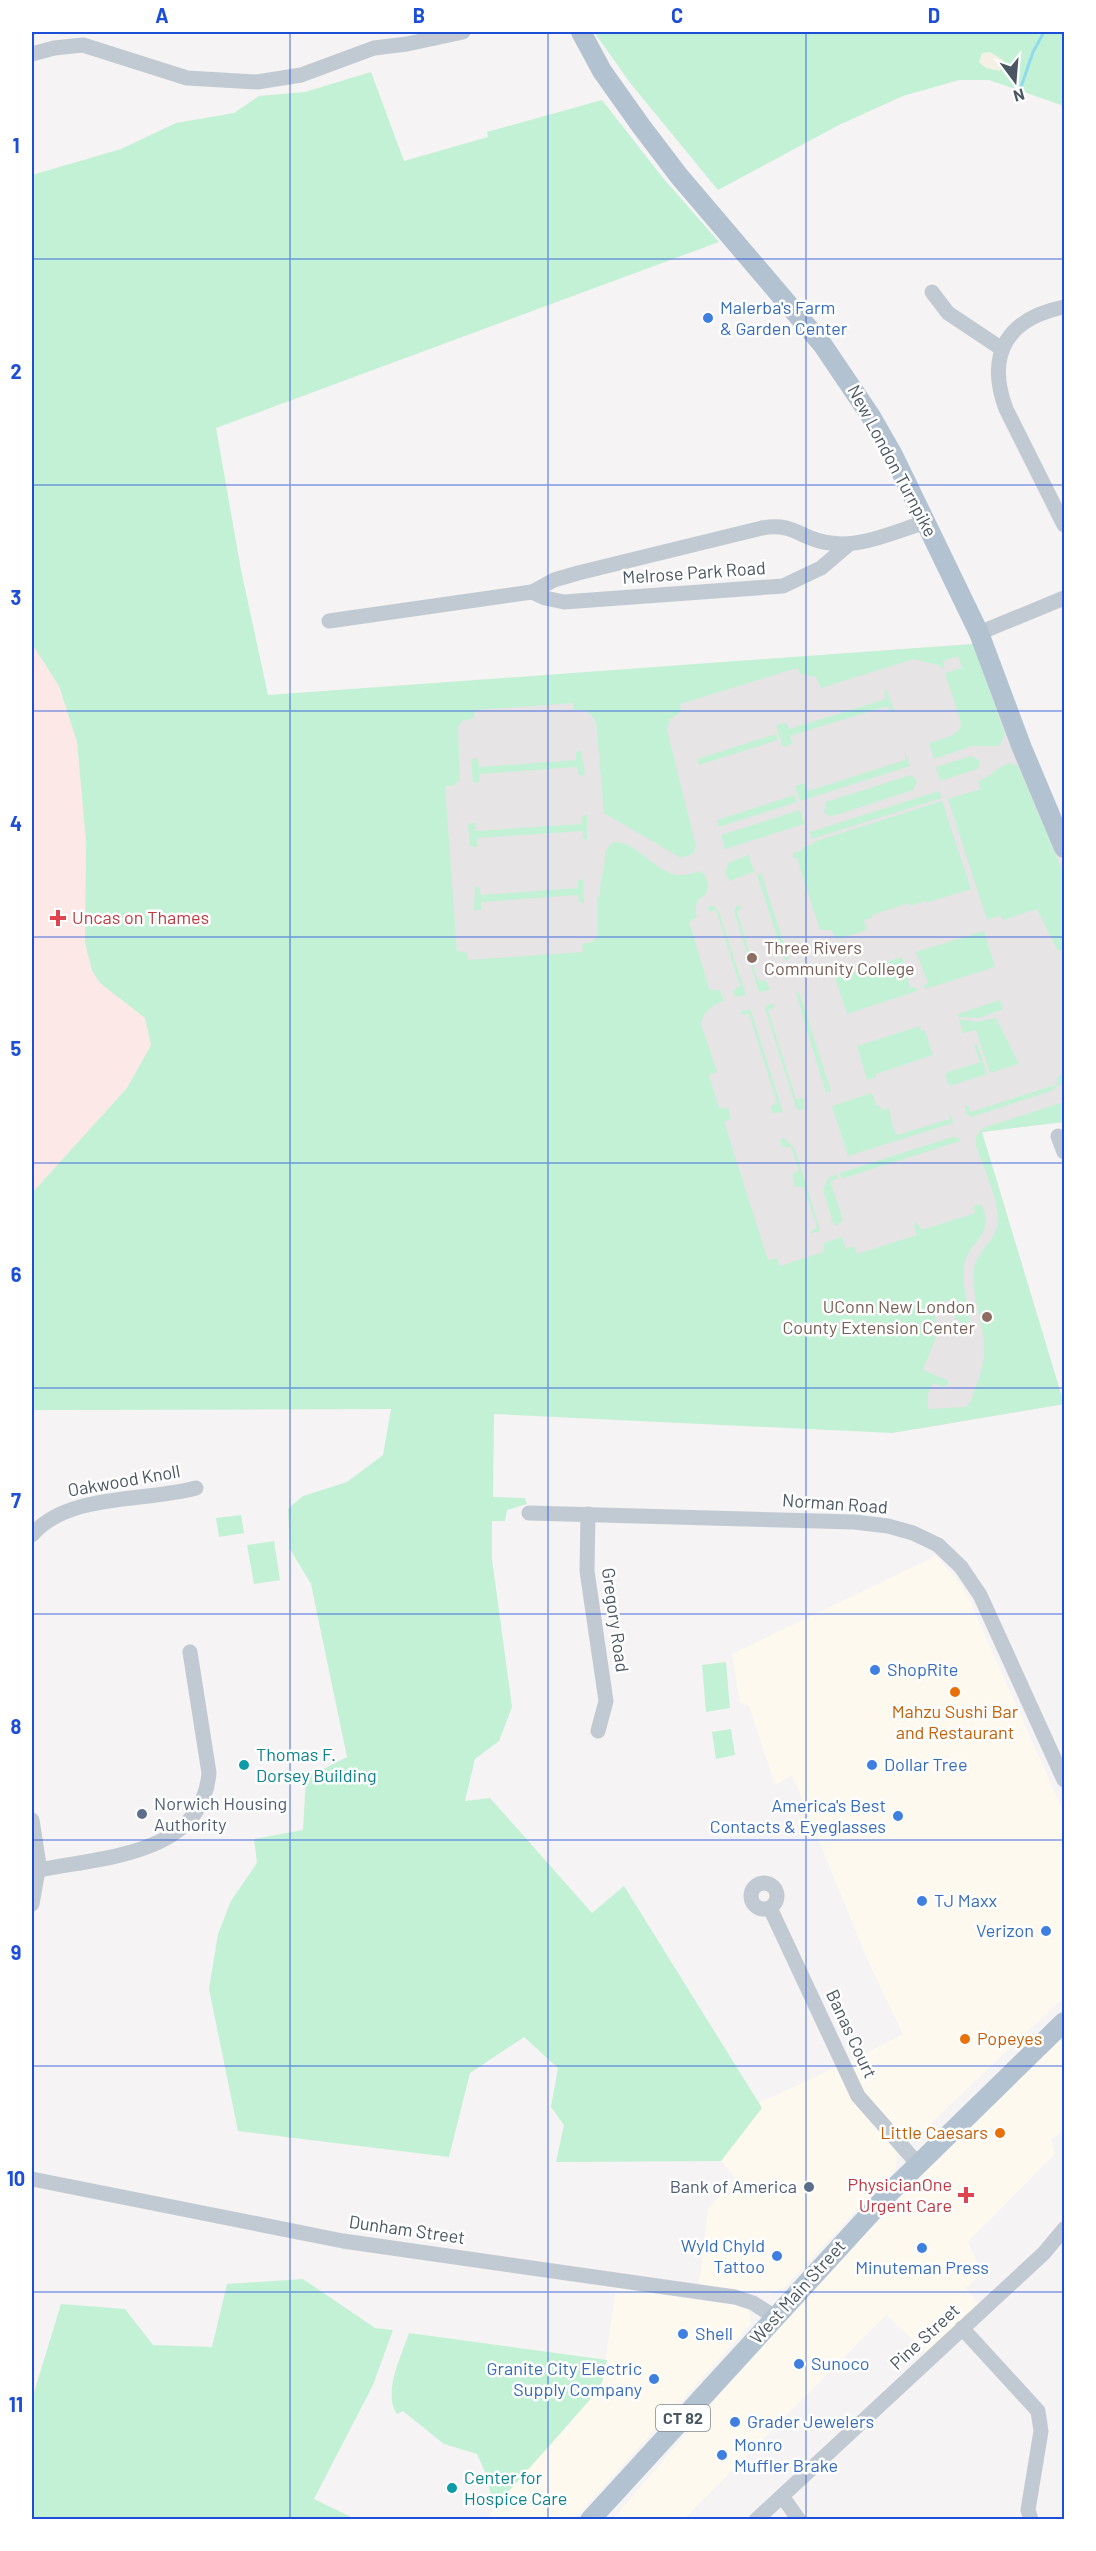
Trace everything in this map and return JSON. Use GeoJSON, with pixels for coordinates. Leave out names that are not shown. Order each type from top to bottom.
{"type":"FeatureCollection","features":[{"type":"Feature","properties":{"kind":"main road","name":"New London Turnpike"},"geometry":{"type":"LineString","coordinates":[[581,32],[602,70],[660,151],[822,344],[848,381],[893,455],[979,633],[1022,748],[1065,848]]}},
{"type":"Feature","properties":{"kind":"main road","name":"West Main Street"},"geometry":{"type":"LineString","coordinates":[[590,2520],[917,2163],[1065,2022]]}},
{"type":"Feature","properties":{"kind":"street"},"geometry":{"type":"LineString","coordinates":[[32,54],[54,48],[83,45],[187,78],[257,82],[301,75],[361,51],[463,32]]}},
{"type":"Feature","properties":{"kind":"street"},"geometry":{"type":"LineString","coordinates":[[932,292],[948,313],[1002,348]]}},
{"type":"Feature","properties":{"kind":"street"},"geometry":{"type":"LineString","coordinates":[[1065,307],[1040,313],[1022,322],[1009,335],[1002,348],[998,369],[1003,402],[1065,525]]}},
{"type":"Feature","properties":{"kind":"street","name":"Melrose Park Road"},"geometry":{"type":"LineString","coordinates":[[329,621],[532,592],[554,580],[579,573],[770,527],[793,528],[822,542],[848,545],[926,522]]}},
{"type":"Feature","properties":{"kind":"street","name":"Melrose Park Road"},"geometry":{"type":"LineString","coordinates":[[532,592],[545,598],[564,602],[783,586],[821,568],[848,545]]}},
{"type":"Feature","properties":{"kind":"street"},"geometry":{"type":"LineString","coordinates":[[979,633],[1065,598]]}},
{"type":"Feature","properties":{"kind":"street"},"geometry":{"type":"LineString","coordinates":[[1058,1136],[1065,1152]]}},
{"type":"Feature","properties":{"kind":"street","name":"Oakwood Knoll"},"geometry":{"type":"LineString","coordinates":[[32,1536],[47,1521],[72,1508],[196,1488]]}},
{"type":"Feature","properties":{"kind":"street","name":"Norman Road"},"geometry":{"type":"LineString","coordinates":[[529,1514],[867,1523],[905,1530],[931,1541],[955,1560],[976,1588],[1065,1780]]}},
{"type":"Feature","properties":{"kind":"street","name":"Gregory Road"},"geometry":{"type":"LineString","coordinates":[[588,1514],[587,1567],[606,1701],[598,1731]]}},
{"type":"Feature","properties":{"kind":"street"},"geometry":{"type":"LineString","coordinates":[[39,1870],[158,1844],[176,1834],[193,1817],[207,1790],[209,1773],[190,1652]]}},
{"type":"Feature","properties":{"kind":"street"},"geometry":{"type":"LineString","coordinates":[[32,1820],[39,1870],[32,1905]]}},
{"type":"Feature","properties":{"kind":"street","name":"Banas Court"},"geometry":{"type":"LineString","coordinates":[[770,1908],[858,2096],[917,2163]]}},
{"type":"Feature","properties":{"kind":"street","name":"Dunham Street"},"geometry":{"type":"LineString","coordinates":[[32,2179],[324,2238],[735,2297],[753,2303],[775,2317]]}},
{"type":"Feature","properties":{"kind":"street","name":"Pine Street"},"geometry":{"type":"LineString","coordinates":[[756,2520],[1044,2253],[1065,2229]]}},
{"type":"Feature","properties":{"kind":"street"},"geometry":{"type":"LineString","coordinates":[[962,2328],[1038,2411],[1041,2431],[1028,2510],[1031,2520]]}},
{"type":"Feature","properties":{"kind":"street"},"geometry":{"type":"LineString","coordinates":[[782,2496],[799,2520]]}},
{"type":"Feature","properties":{"kind":"shaded area","name":"Uncas on Thames"},"geometry":{"type":"Polygon","coordinates":[[[32,644],[59,686],[77,742],[86,842],[85,942],[100,983],[145,1018],[151,1045],[127,1088],[32,1193],[32,644]]]}},
{"type":"Feature","properties":{"kind":"shaded area","name":"Three Rivers Community College"},"geometry":{"type":"Polygon","coordinates":[[[973,644],[1064,867],[1064,1122],[982,1132],[1064,1404],[917,1429],[781,1269],[768,1263],[463,984],[404,686],[973,644]]]}},
{"type":"Feature","properties":{"kind":"shaded area"},"geometry":{"type":"Polygon","coordinates":[[[936,1556],[959,1582],[969,1599],[1064,1813],[1064,1997],[910,2143],[865,2093],[850,2061],[903,2034],[868,1961],[792,1775],[775,1785],[749,1706],[740,1703],[732,1654],[936,1556]]]}},
{"type":"Feature","properties":{"kind":"shaded area"},"geometry":{"type":"Polygon","coordinates":[[[1064,2036],[1064,2129],[1051,2140],[1055,2154],[968,2242],[982,2273],[966,2288],[978,2303],[927,2353],[886,2315],[684,2519],[612,2520],[721,2393],[864,2236],[941,2154],[1064,2036]]]}},
{"type":"Feature","properties":{"kind":"shaded area"},"geometry":{"type":"Polygon","coordinates":[[[838,2066],[854,2101],[897,2153],[896,2168],[785,2287],[769,2294],[699,2285],[708,2209],[735,2178],[721,2161],[762,2108],[759,2103],[838,2066]]]}},
{"type":"Feature","properties":{"kind":"shaded area"},"geometry":{"type":"Polygon","coordinates":[[[616,2288],[736,2305],[749,2311],[751,2324],[574,2519],[486,2520],[503,2496],[570,2424],[602,2382],[616,2288]]]}},
{"type":"Feature","properties":{"kind":"green space"},"geometry":{"type":"Polygon","coordinates":[[[594,32],[1064,32],[1064,106],[989,80],[959,80],[903,96],[839,125],[718,190],[631,84],[594,32]]]}},
{"type":"Feature","properties":{"kind":"green space"},"geometry":{"type":"Polygon","coordinates":[[[371,72],[404,161],[488,137],[487,132],[602,100],[663,178],[719,242],[216,428],[241,570],[268,695],[973,644],[1005,735],[999,746],[972,746],[934,759],[929,743],[951,736],[960,729],[961,723],[945,673],[962,668],[958,656],[943,661],[944,669],[938,665],[914,659],[821,688],[816,677],[801,674],[797,668],[680,704],[681,712],[670,719],[667,730],[696,846],[693,854],[681,858],[604,813],[596,721],[586,710],[574,710],[573,703],[475,710],[474,718],[462,721],[458,727],[460,780],[453,786],[445,786],[457,951],[467,953],[468,960],[583,952],[582,944],[592,942],[598,935],[597,896],[600,897],[605,851],[613,842],[631,846],[671,874],[683,875],[699,871],[705,875],[708,886],[706,894],[697,904],[697,917],[689,922],[709,988],[720,990],[724,1001],[709,1009],[701,1024],[717,1072],[709,1075],[719,1108],[728,1108],[731,1119],[724,1122],[768,1260],[777,1258],[780,1266],[824,1252],[824,1243],[842,1237],[846,1249],[854,1246],[857,1254],[917,1235],[914,1226],[916,1222],[922,1230],[975,1213],[973,1206],[981,1204],[986,1224],[966,1259],[964,1268],[964,1289],[970,1324],[959,1325],[959,1319],[955,1320],[952,1300],[933,1303],[937,1334],[923,1370],[947,1380],[949,1384],[943,1387],[934,1383],[929,1392],[928,1409],[966,1407],[972,1399],[982,1367],[983,1338],[975,1298],[974,1269],[979,1256],[995,1234],[998,1220],[996,1201],[976,1145],[976,1136],[983,1128],[1064,1102],[1064,1122],[982,1132],[1064,1404],[892,1433],[494,1414],[493,1497],[525,1498],[527,1504],[507,1510],[505,1521],[492,1521],[492,1559],[512,1707],[499,1741],[475,1759],[465,1801],[490,1798],[592,1913],[624,1886],[762,2108],[721,2161],[556,2162],[564,2125],[551,2107],[558,2068],[524,2037],[470,2073],[449,2157],[238,2131],[209,1989],[218,1934],[231,1901],[257,1863],[254,1839],[303,1830],[306,1778],[347,1757],[311,1584],[290,1549],[288,1509],[303,1496],[347,1482],[383,1455],[391,1409],[32,1410],[32,1193],[127,1088],[151,1045],[145,1018],[100,983],[92,971],[85,942],[86,842],[77,742],[59,686],[32,644],[32,175],[121,149],[176,123],[234,113],[259,96],[305,92],[371,72]]]}},
{"type":"Feature","properties":{"kind":"green space"},"geometry":{"type":"Polygon","coordinates":[[[887,690],[893,713],[887,706],[790,736],[792,744],[783,747],[776,725],[786,723],[789,729],[886,699],[884,692],[887,690]]]}},
{"type":"Feature","properties":{"kind":"green space"},"geometry":{"type":"Polygon","coordinates":[[[776,734],[778,740],[699,765],[697,759],[776,734]]]}},
{"type":"Feature","properties":{"kind":"green space"},"geometry":{"type":"Polygon","coordinates":[[[581,751],[585,771],[583,776],[579,775],[577,767],[480,774],[479,782],[473,781],[471,760],[474,758],[478,759],[479,767],[576,760],[576,752],[581,751]]]}},
{"type":"Feature","properties":{"kind":"green space"},"geometry":{"type":"Polygon","coordinates":[[[905,751],[910,766],[800,801],[795,786],[804,783],[808,791],[905,760],[905,751]]]}},
{"type":"Feature","properties":{"kind":"green space"},"geometry":{"type":"Polygon","coordinates":[[[971,756],[980,761],[978,769],[940,781],[936,767],[971,756]]]}},
{"type":"Feature","properties":{"kind":"green space"},"geometry":{"type":"Polygon","coordinates":[[[1010,763],[1018,766],[1064,875],[1064,950],[1058,951],[1037,909],[1003,920],[1000,915],[987,920],[948,799],[981,789],[978,781],[1010,763]]]}},
{"type":"Feature","properties":{"kind":"green space"},"geometry":{"type":"Polygon","coordinates":[[[911,775],[917,781],[913,790],[836,815],[829,816],[824,812],[826,802],[911,775]]]}},
{"type":"Feature","properties":{"kind":"green space"},"geometry":{"type":"Polygon","coordinates":[[[939,791],[942,798],[812,839],[810,832],[939,791]]]}},
{"type":"Feature","properties":{"kind":"green space"},"geometry":{"type":"Polygon","coordinates":[[[795,795],[797,802],[719,827],[717,820],[795,795]]]}},
{"type":"Feature","properties":{"kind":"green space"},"geometry":{"type":"Polygon","coordinates":[[[942,801],[971,889],[926,903],[925,901],[910,906],[909,903],[872,915],[872,918],[864,920],[867,930],[837,939],[831,930],[820,930],[797,858],[794,858],[793,853],[803,850],[803,847],[813,842],[942,801]]]}},
{"type":"Feature","properties":{"kind":"green space"},"geometry":{"type":"Polygon","coordinates":[[[800,810],[804,824],[725,849],[721,835],[800,810]]]}},
{"type":"Feature","properties":{"kind":"green space"},"geometry":{"type":"Polygon","coordinates":[[[587,814],[587,840],[583,838],[583,831],[477,838],[477,847],[470,846],[468,825],[471,823],[475,823],[476,831],[581,824],[582,817],[587,814]]]}},
{"type":"Feature","properties":{"kind":"green space"},"geometry":{"type":"Polygon","coordinates":[[[749,855],[754,872],[729,881],[725,873],[728,863],[749,855]]]}},
{"type":"Feature","properties":{"kind":"green space"},"geometry":{"type":"Polygon","coordinates":[[[761,873],[789,959],[785,961],[757,875],[761,873]]]}},
{"type":"Feature","properties":{"kind":"green space"},"geometry":{"type":"Polygon","coordinates":[[[583,879],[584,903],[579,902],[578,895],[481,902],[481,910],[474,910],[475,886],[479,887],[481,895],[578,888],[578,881],[583,879]]]}},
{"type":"Feature","properties":{"kind":"green space"},"geometry":{"type":"Polygon","coordinates":[[[737,905],[742,907],[737,912],[758,981],[766,980],[770,990],[759,992],[734,911],[737,905]]]}},
{"type":"Feature","properties":{"kind":"green space"},"geometry":{"type":"Polygon","coordinates":[[[708,906],[714,906],[719,912],[746,995],[735,997],[733,990],[740,986],[716,910],[709,912],[708,906]]]}},
{"type":"Feature","properties":{"kind":"green space"},"geometry":{"type":"Polygon","coordinates":[[[984,931],[995,967],[925,989],[924,985],[928,983],[916,952],[984,931]]]}},
{"type":"Feature","properties":{"kind":"green space"},"geometry":{"type":"Polygon","coordinates":[[[902,957],[910,988],[916,987],[917,991],[847,1014],[835,978],[902,957]]]}},
{"type":"Feature","properties":{"kind":"green space"},"geometry":{"type":"Polygon","coordinates":[[[799,992],[831,1091],[826,1093],[796,993],[799,992]]]}},
{"type":"Feature","properties":{"kind":"green space"},"geometry":{"type":"Polygon","coordinates":[[[1000,1000],[1003,1009],[979,1018],[958,1017],[958,1014],[1000,1000]]]}},
{"type":"Feature","properties":{"kind":"green space"},"geometry":{"type":"Polygon","coordinates":[[[774,1003],[774,1008],[768,1010],[796,1099],[804,1098],[804,1109],[797,1110],[765,1009],[765,1006],[774,1003]]]}},
{"type":"Feature","properties":{"kind":"green space"},"geometry":{"type":"Polygon","coordinates":[[[751,1010],[783,1112],[772,1113],[771,1106],[777,1103],[749,1014],[740,1014],[741,1011],[751,1010]]]}},
{"type":"Feature","properties":{"kind":"green space"},"geometry":{"type":"Polygon","coordinates":[[[996,1018],[1019,1064],[990,1073],[976,1030],[963,1033],[959,1019],[977,1022],[996,1018]]]}},
{"type":"Feature","properties":{"kind":"green space"},"geometry":{"type":"Polygon","coordinates":[[[920,1026],[921,1031],[925,1030],[933,1055],[876,1074],[876,1077],[867,1080],[857,1046],[920,1026]]]}},
{"type":"Feature","properties":{"kind":"green space"},"geometry":{"type":"Polygon","coordinates":[[[977,1044],[987,1074],[949,1086],[945,1073],[980,1062],[974,1045],[977,1044]]]}},
{"type":"Feature","properties":{"kind":"green space"},"geometry":{"type":"Polygon","coordinates":[[[1060,1075],[1064,1077],[1063,1082],[1051,1091],[972,1117],[966,1114],[965,1105],[971,1112],[1058,1084],[1057,1078],[1060,1075]]]}},
{"type":"Feature","properties":{"kind":"green space"},"geometry":{"type":"Polygon","coordinates":[[[872,1093],[877,1106],[880,1106],[882,1111],[889,1108],[893,1128],[897,1135],[950,1119],[949,1110],[953,1123],[848,1156],[832,1106],[872,1093]]]}},
{"type":"Feature","properties":{"kind":"green space"},"geometry":{"type":"Polygon","coordinates":[[[952,1137],[959,1138],[960,1141],[841,1179],[840,1173],[952,1137]]]}},
{"type":"Feature","properties":{"kind":"green space"},"geometry":{"type":"Polygon","coordinates":[[[784,1138],[795,1149],[819,1232],[810,1233],[817,1227],[804,1187],[795,1187],[792,1175],[799,1170],[791,1147],[782,1147],[780,1140],[784,1138]]]}},
{"type":"Feature","properties":{"kind":"green space"},"geometry":{"type":"Polygon","coordinates":[[[837,1174],[838,1178],[830,1181],[843,1220],[837,1226],[833,1223],[823,1189],[829,1177],[837,1174]]]}},
{"type":"Feature","properties":{"kind":"green space"},"geometry":{"type":"Polygon","coordinates":[[[241,1515],[244,1533],[219,1537],[216,1518],[241,1515]]]}},
{"type":"Feature","properties":{"kind":"green space"},"geometry":{"type":"Polygon","coordinates":[[[274,1541],[280,1580],[254,1584],[247,1545],[274,1541]]]}},
{"type":"Feature","properties":{"kind":"green space"},"geometry":{"type":"Polygon","coordinates":[[[726,1662],[730,1708],[706,1712],[702,1665],[726,1662]]]}},
{"type":"Feature","properties":{"kind":"green space"},"geometry":{"type":"Polygon","coordinates":[[[731,1729],[735,1755],[716,1759],[712,1732],[731,1729]]]}},
{"type":"Feature","properties":{"kind":"green space"},"geometry":{"type":"Polygon","coordinates":[[[303,2279],[375,2328],[393,2330],[373,2385],[314,2499],[355,2519],[32,2519],[32,2399],[61,2304],[125,2309],[153,2345],[212,2347],[227,2284],[303,2279]]]}},
{"type":"Feature","properties":{"kind":"green space"},"geometry":{"type":"Polygon","coordinates":[[[409,2333],[607,2360],[602,2382],[594,2395],[494,2508],[486,2474],[477,2454],[444,2444],[403,2411],[397,2414],[393,2405],[392,2385],[409,2333]]]}},
{"type":"Feature","properties":{"kind":"sand"},"geometry":{"type":"Polygon","coordinates":[[[990,52],[1003,60],[1000,71],[986,68],[979,62],[982,53],[990,52]]]}},
{"type":"Feature","properties":{"kind":"waterway"},"geometry":{"type":"LineString","coordinates":[[1019,93],[1033,52],[1044,32]]}},
{"type":"Feature","properties":{"kind":"place","name":"Malerba's Farm & Garden Center"},"geometry":{"type":"Point","coordinates":[708,318]}},
{"type":"Feature","properties":{"kind":"place","name":"Uncas on Thames"},"geometry":{"type":"Point","coordinates":[58,918]}},
{"type":"Feature","properties":{"kind":"place","name":"Three Rivers Community College"},"geometry":{"type":"Point","coordinates":[752,958]}},
{"type":"Feature","properties":{"kind":"place","name":"UConn New London County Extension Center"},"geometry":{"type":"Point","coordinates":[987,1317]}},
{"type":"Feature","properties":{"kind":"place","name":"ShopRite"},"geometry":{"type":"Point","coordinates":[875,1670]}},
{"type":"Feature","properties":{"kind":"place","name":"Mahzu Sushi Bar and Restaurant"},"geometry":{"type":"Point","coordinates":[955,1692]}},
{"type":"Feature","properties":{"kind":"place","name":"Thomas F. Dorsey Building"},"geometry":{"type":"Point","coordinates":[244,1765]}},
{"type":"Feature","properties":{"kind":"place","name":"Dollar Tree"},"geometry":{"type":"Point","coordinates":[872,1765]}},
{"type":"Feature","properties":{"kind":"place","name":"Norwich Housing Authority"},"geometry":{"type":"Point","coordinates":[142,1814]}},
{"type":"Feature","properties":{"kind":"place","name":"America's Best Contacts & Eyeglasses"},"geometry":{"type":"Point","coordinates":[898,1816]}},
{"type":"Feature","properties":{"kind":"place","name":"TJ Maxx"},"geometry":{"type":"Point","coordinates":[922,1901]}},
{"type":"Feature","properties":{"kind":"place","name":"Verizon"},"geometry":{"type":"Point","coordinates":[1046,1931]}},
{"type":"Feature","properties":{"kind":"place","name":"Popeyes"},"geometry":{"type":"Point","coordinates":[965,2039]}},
{"type":"Feature","properties":{"kind":"place","name":"Little Caesars"},"geometry":{"type":"Point","coordinates":[1000,2133]}},
{"type":"Feature","properties":{"kind":"place","name":"Bank of America"},"geometry":{"type":"Point","coordinates":[809,2187]}},
{"type":"Feature","properties":{"kind":"place","name":"PhysicianOne Urgent Care"},"geometry":{"type":"Point","coordinates":[966,2195]}},
{"type":"Feature","properties":{"kind":"place","name":"Minuteman Press"},"geometry":{"type":"Point","coordinates":[922,2248]}},
{"type":"Feature","properties":{"kind":"place","name":"Wyld Chyld Tattoo"},"geometry":{"type":"Point","coordinates":[777,2256]}},
{"type":"Feature","properties":{"kind":"place","name":"Shell"},"geometry":{"type":"Point","coordinates":[683,2334]}},
{"type":"Feature","properties":{"kind":"place","name":"Sunoco"},"geometry":{"type":"Point","coordinates":[799,2364]}},
{"type":"Feature","properties":{"kind":"place","name":"Granite City Electric Supply Company"},"geometry":{"type":"Point","coordinates":[654,2379]}},
{"type":"Feature","properties":{"kind":"place","name":"Grader Jewelers"},"geometry":{"type":"Point","coordinates":[735,2422]}},
{"type":"Feature","properties":{"kind":"place","name":"Monro Muffler Brake"},"geometry":{"type":"Point","coordinates":[722,2455]}},
{"type":"Feature","properties":{"kind":"place","name":"Center for Hospice Care"},"geometry":{"type":"Point","coordinates":[452,2488]}}]}
